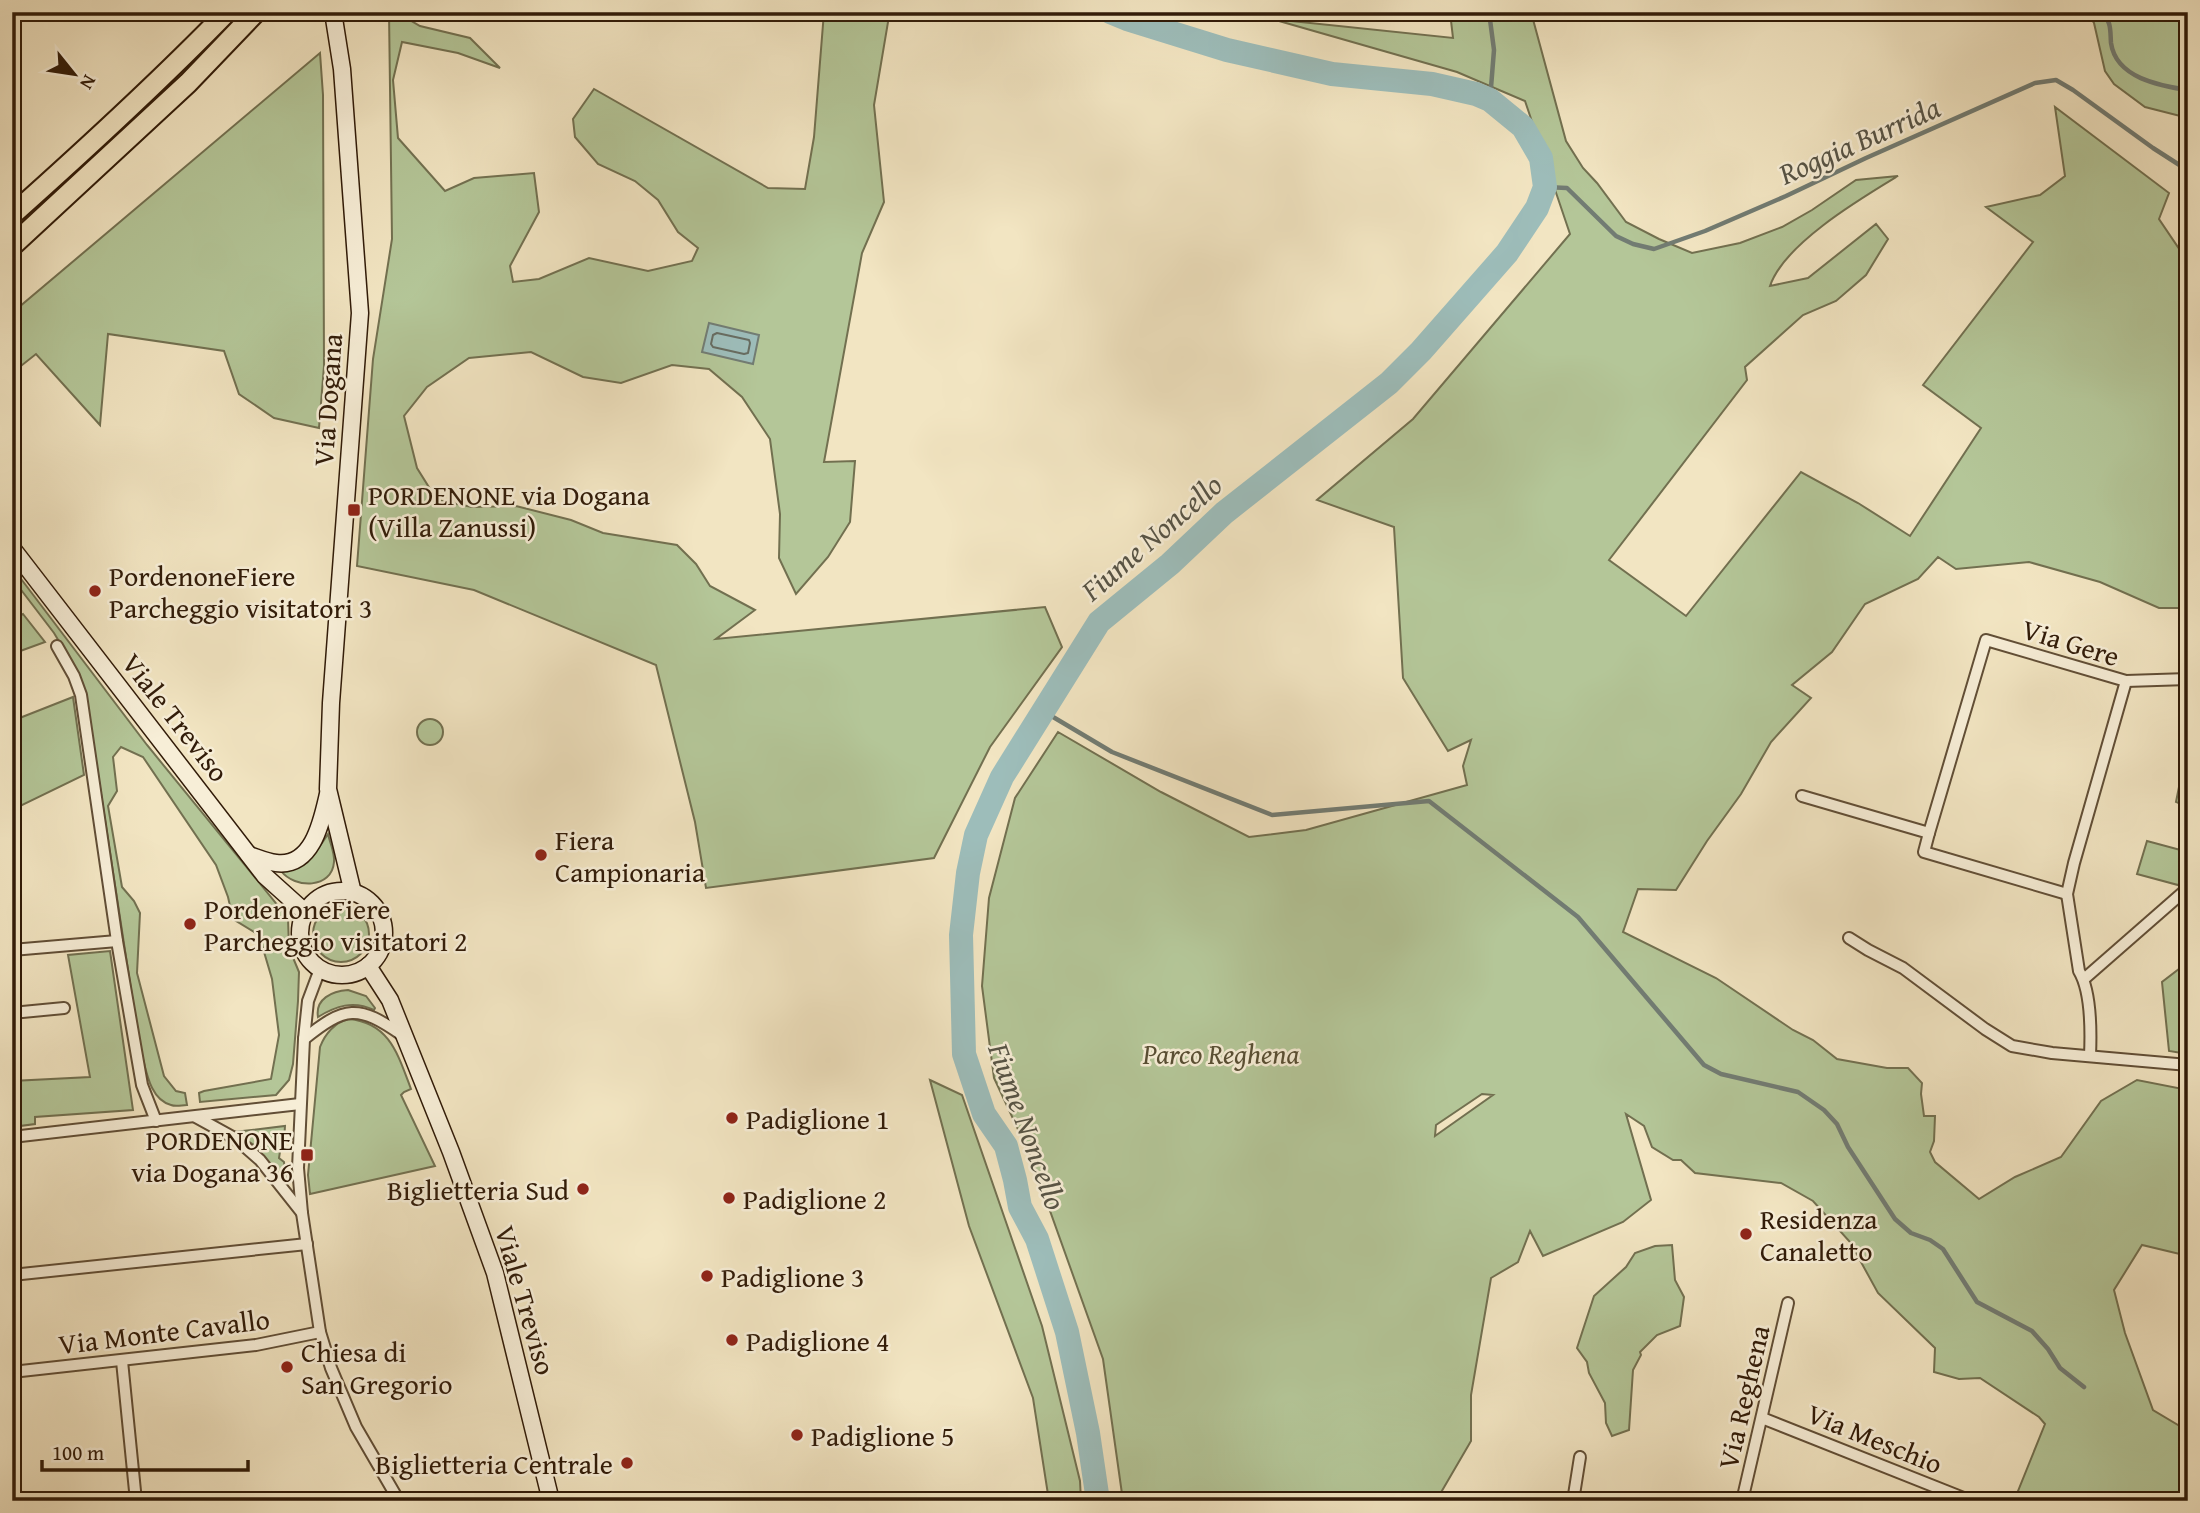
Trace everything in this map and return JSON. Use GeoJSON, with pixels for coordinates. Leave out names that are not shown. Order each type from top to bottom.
{"type":"FeatureCollection","features":[{"type":"Feature","properties":{"kind":"highway"},"geometry":{"type":"LineString","coordinates":[[12,215],[96,141],[227,12]]}},
{"type":"Feature","properties":{"kind":"highway"},"geometry":{"type":"LineString","coordinates":[[12,246],[188,83],[256,12]]}},
{"type":"Feature","properties":{"kind":"main road","name":"Via Dogana"},"geometry":{"type":"LineString","coordinates":[[249,855],[278,864],[293,861],[311,847],[321,823],[329,791],[331,703],[360,313],[344,94],[333,12]]}},
{"type":"Feature","properties":{"kind":"main road","name":"Viale Treviso"},"geometry":{"type":"LineString","coordinates":[[12,548],[265,876],[305,912]]}},
{"type":"Feature","properties":{"kind":"main road","name":"Via Dogana"},"geometry":{"type":"LineString","coordinates":[[329,791],[353,893]]}},
{"type":"Feature","properties":{"kind":"main road"},"geometry":{"type":"LineString","coordinates":[[340,891],[353,893],[365,898],[381,918],[382,944],[377,956],[368,966],[344,975],[331,974],[310,961],[303,950],[300,925],[305,912],[314,901],[326,894],[340,891]]}},
{"type":"Feature","properties":{"kind":"main road","name":"Viale Treviso"},"geometry":{"type":"LineString","coordinates":[[368,966],[390,1000],[451,1152],[495,1273],[551,1501]]}},
{"type":"Feature","properties":{"kind":"street","name":"Via Gere"},"geometry":{"type":"LineString","coordinates":[[1929,833],[1986,640],[2126,681],[2067,894],[2079,971],[2084,979],[2091,1033],[2090,1056]]}},
{"type":"Feature","properties":{"kind":"street"},"geometry":{"type":"LineString","coordinates":[[57,646],[81,695],[117,941],[142,1085],[156,1121]]}},
{"type":"Feature","properties":{"kind":"street"},"geometry":{"type":"LineString","coordinates":[[2126,681],[2188,679]]}},
{"type":"Feature","properties":{"kind":"street"},"geometry":{"type":"LineString","coordinates":[[1802,796],[1929,833],[1924,852],[2067,894]]}},
{"type":"Feature","properties":{"kind":"street"},"geometry":{"type":"LineString","coordinates":[[2084,979],[2188,888]]}},
{"type":"Feature","properties":{"kind":"street"},"geometry":{"type":"LineString","coordinates":[[1849,937],[1903,968],[2012,1046],[2052,1053],[2188,1065]]}},
{"type":"Feature","properties":{"kind":"street"},"geometry":{"type":"LineString","coordinates":[[12,950],[117,941]]}},
{"type":"Feature","properties":{"kind":"street"},"geometry":{"type":"LineString","coordinates":[[320,969],[308,1001],[304,1039],[298,1168],[302,1213],[320,1332],[331,1368],[356,1427],[399,1501]]}},
{"type":"Feature","properties":{"kind":"street"},"geometry":{"type":"LineString","coordinates":[[12,1013],[64,1008]]}},
{"type":"Feature","properties":{"kind":"street"},"geometry":{"type":"LineString","coordinates":[[304,1039],[324,1023],[345,1012],[370,1016],[403,1036]]}},
{"type":"Feature","properties":{"kind":"street"},"geometry":{"type":"LineString","coordinates":[[12,1137],[300,1104]]}},
{"type":"Feature","properties":{"kind":"street"},"geometry":{"type":"LineString","coordinates":[[196,1117],[236,1139],[260,1160],[302,1213]]}},
{"type":"Feature","properties":{"kind":"street"},"geometry":{"type":"LineString","coordinates":[[12,1275],[307,1244]]}},
{"type":"Feature","properties":{"kind":"street","name":"Via Reghena"},"geometry":{"type":"LineString","coordinates":[[1742,1501],[1788,1303]]}},
{"type":"Feature","properties":{"kind":"street","name":"Via Monte Cavallo"},"geometry":{"type":"LineString","coordinates":[[12,1372],[256,1345],[320,1332]]}},
{"type":"Feature","properties":{"kind":"street"},"geometry":{"type":"LineString","coordinates":[[122,1361],[136,1501]]}},
{"type":"Feature","properties":{"kind":"street","name":"Via Meschio"},"geometry":{"type":"LineString","coordinates":[[1762,1418],[1971,1501]]}},
{"type":"Feature","properties":{"kind":"street"},"geometry":{"type":"LineString","coordinates":[[1573,1501],[1580,1457]]}},
{"type":"Feature","properties":{"kind":"green space"},"geometry":{"type":"Polygon","coordinates":[[[389,12],[396,12],[420,26],[470,38],[500,68],[458,53],[402,42],[393,80],[398,138],[445,191],[474,178],[534,173],[539,212],[510,266],[513,282],[539,279],[589,258],[648,271],[692,261],[698,248],[678,232],[658,200],[635,181],[598,164],[575,137],[573,119],[594,89],[768,188],[805,189],[814,137],[824,12],[894,12],[888,22],[874,105],[884,202],[862,253],[824,462],[855,461],[850,522],[828,557],[796,594],[779,558],[780,514],[770,439],[742,397],[709,369],[672,365],[621,383],[583,377],[531,352],[469,358],[427,387],[404,416],[417,468],[437,500],[472,507],[516,506],[571,520],[603,533],[677,545],[696,564],[710,586],[755,610],[716,639],[1045,607],[1062,647],[990,747],[934,858],[706,888],[695,822],[656,665],[474,590],[357,566],[373,359],[392,239],[389,12]]]}},
{"type":"Feature","properties":{"kind":"green space","name":"Parco Reghena"},"geometry":{"type":"Polygon","coordinates":[[[1450,12],[1531,12],[1566,141],[1583,168],[1626,222],[1692,253],[1740,243],[1782,227],[1856,180],[1898,176],[1825,224],[1791,254],[1778,270],[1770,286],[1808,278],[1876,224],[1888,239],[1866,275],[1836,301],[1803,315],[1745,367],[1747,380],[1609,560],[1686,616],[1801,472],[1858,503],[1910,536],[1981,428],[1923,385],[2033,242],[1986,207],[2040,195],[2065,176],[2055,107],[2169,193],[2159,219],[2188,262],[2188,608],[2159,608],[2100,582],[2029,562],[1956,569],[1938,557],[1918,579],[1865,604],[1832,652],[1792,685],[1811,698],[1771,742],[1741,794],[1676,890],[1638,889],[1623,932],[1716,978],[1793,1030],[1813,1040],[1837,1059],[1887,1068],[1908,1068],[1922,1083],[1924,1116],[1935,1116],[1934,1141],[1930,1152],[1935,1162],[1979,1199],[2015,1177],[2061,1157],[2101,1101],[2137,1080],[2188,1090],[2188,1256],[2142,1245],[2114,1290],[2125,1333],[2153,1410],[2188,1431],[2188,1501],[2110,1501],[2098,1496],[2068,1501],[2014,1501],[2045,1424],[2039,1417],[1980,1378],[1959,1379],[1934,1372],[1935,1348],[1878,1293],[1850,1242],[1813,1201],[1781,1183],[1695,1173],[1681,1160],[1673,1160],[1652,1147],[1644,1126],[1626,1114],[1651,1200],[1623,1222],[1543,1256],[1530,1231],[1518,1262],[1491,1278],[1471,1395],[1471,1441],[1436,1501],[1123,1501],[1103,1359],[1030,1155],[994,1078],[982,986],[989,898],[1015,798],[1058,732],[1161,792],[1249,837],[1306,830],[1467,785],[1463,766],[1471,740],[1448,751],[1403,678],[1394,527],[1317,500],[1413,419],[1570,234],[1525,101],[1457,72],[1272,19],[1453,38],[1450,12]],[[1482,1094],[1436,1125],[1435,1136],[1493,1095],[1482,1094]]]}},
{"type":"Feature","properties":{"kind":"green space"},"geometry":{"type":"Polygon","coordinates":[[[2087,12],[2188,12],[2188,118],[2145,107],[2114,84],[2105,71],[2094,23],[2087,12]]]}},
{"type":"Feature","properties":{"kind":"green space"},"geometry":{"type":"Polygon","coordinates":[[[320,53],[323,95],[324,366],[319,428],[274,418],[239,394],[224,351],[108,334],[100,425],[36,354],[12,373],[12,313],[320,53]]]}},
{"type":"Feature","properties":{"kind":"green space"},"geometry":{"type":"Polygon","coordinates":[[[12,567],[147,745],[288,918],[289,948],[299,972],[298,1001],[293,1064],[289,1080],[276,1095],[200,1102],[199,1093],[204,1091],[271,1079],[279,1035],[272,979],[259,935],[233,919],[216,865],[143,757],[121,747],[113,757],[117,791],[108,806],[122,887],[140,913],[137,973],[164,1076],[176,1091],[185,1093],[187,1105],[173,1106],[163,1102],[153,1089],[140,1048],[86,696],[75,668],[54,633],[12,578],[12,567]]]}},
{"type":"Feature","properties":{"kind":"green space"},"geometry":{"type":"Polygon","coordinates":[[[23,614],[45,642],[12,654],[12,619],[23,614]]]}},
{"type":"Feature","properties":{"kind":"green space"},"geometry":{"type":"Polygon","coordinates":[[[73,697],[84,775],[12,810],[12,721],[73,697]]]}},
{"type":"Feature","properties":{"kind":"green space"},"geometry":{"type":"Polygon","coordinates":[[[430,719],[439,723],[443,732],[439,741],[430,745],[421,741],[417,732],[421,723],[430,719]]]}},
{"type":"Feature","properties":{"kind":"green space"},"geometry":{"type":"Polygon","coordinates":[[[2185,757],[2188,757],[2188,807],[2176,802],[2185,757]]]}},
{"type":"Feature","properties":{"kind":"green space"},"geometry":{"type":"Polygon","coordinates":[[[328,834],[334,862],[327,877],[312,883],[303,883],[287,877],[281,871],[309,858],[328,834]]]}},
{"type":"Feature","properties":{"kind":"green space"},"geometry":{"type":"Polygon","coordinates":[[[2147,841],[2188,852],[2188,872],[2178,885],[2137,874],[2147,841]]]}},
{"type":"Feature","properties":{"kind":"green space"},"geometry":{"type":"Polygon","coordinates":[[[336,906],[346,906],[361,914],[367,923],[367,945],[361,954],[346,962],[336,962],[318,950],[313,939],[313,929],[325,911],[336,906]]]}},
{"type":"Feature","properties":{"kind":"green space"},"geometry":{"type":"Polygon","coordinates":[[[110,951],[133,1110],[35,1117],[35,1124],[12,1127],[12,1081],[90,1077],[68,955],[110,951]]]}},
{"type":"Feature","properties":{"kind":"green space"},"geometry":{"type":"Polygon","coordinates":[[[2188,962],[2188,1054],[2169,1051],[2162,982],[2188,962]]]}},
{"type":"Feature","properties":{"kind":"green space"},"geometry":{"type":"Polygon","coordinates":[[[348,990],[366,996],[374,1010],[352,1005],[331,1010],[318,1017],[319,1005],[326,997],[348,990]]]}},
{"type":"Feature","properties":{"kind":"green space"},"geometry":{"type":"Polygon","coordinates":[[[349,1019],[374,1027],[383,1034],[396,1053],[411,1089],[401,1095],[435,1166],[310,1194],[308,1175],[320,1047],[331,1029],[349,1019]]]}},
{"type":"Feature","properties":{"kind":"green space"},"geometry":{"type":"Polygon","coordinates":[[[930,1080],[962,1095],[1042,1326],[1080,1481],[1081,1501],[1049,1501],[1033,1398],[969,1226],[930,1080]]]}},
{"type":"Feature","properties":{"kind":"green space"},"geometry":{"type":"Polygon","coordinates":[[[285,1126],[279,1158],[284,1162],[286,1183],[254,1145],[234,1132],[285,1126]]]}},
{"type":"Feature","properties":{"kind":"green space"},"geometry":{"type":"Polygon","coordinates":[[[1672,1245],[1675,1280],[1684,1297],[1680,1326],[1657,1335],[1640,1352],[1633,1370],[1629,1430],[1612,1436],[1606,1423],[1605,1403],[1589,1373],[1587,1362],[1577,1348],[1594,1296],[1626,1267],[1635,1253],[1655,1246],[1672,1245]]]}},
{"type":"Feature","properties":{"kind":"water"},"geometry":{"type":"Polygon","coordinates":[[[709,323],[759,335],[753,364],[702,352],[709,323]]]}},
{"type":"Feature","properties":{"kind":"waterway","name":"Fiume Noncello"},"geometry":{"type":"LineString","coordinates":[[1098,1501],[1088,1433],[1067,1332],[1037,1239],[1020,1207],[1006,1146],[984,1114],[964,1054],[961,935],[968,873],[976,835],[1002,777],[1099,622],[1170,564],[1224,513],[1389,383],[1421,351],[1507,253],[1537,208],[1545,187],[1541,158],[1523,127],[1490,100],[1476,94],[1432,84],[1332,74],[1227,50],[1110,12]]}},
{"type":"Feature","properties":{"kind":"waterway"},"geometry":{"type":"LineString","coordinates":[[1489,12],[1494,50],[1490,100]]}},
{"type":"Feature","properties":{"kind":"waterway"},"geometry":{"type":"LineString","coordinates":[[2101,12],[2109,23],[2111,43],[2121,65],[2153,83],[2188,90]]}},
{"type":"Feature","properties":{"kind":"waterway","name":"Roggia Burrida"},"geometry":{"type":"LineString","coordinates":[[1545,187],[1567,188],[1616,236],[1654,249],[1705,231],[1786,196],[2035,83],[2056,80],[2153,148],[2181,166],[2188,167]]}},
{"type":"Feature","properties":{"kind":"waterway"},"geometry":{"type":"LineString","coordinates":[[1043,711],[1112,752],[1272,815],[1429,801],[1578,917],[1704,1065],[1721,1074],[1798,1092],[1824,1110],[1837,1124],[1848,1147],[1895,1219],[1911,1233],[1930,1240],[1943,1249],[1977,1302],[2032,1331],[2060,1368],[2084,1387]]}},
{"type":"Feature","properties":{"kind":"place","name":"PORDENONE via Dogana (Villa Zanussi)"},"geometry":{"type":"Point","coordinates":[354,510]}},
{"type":"Feature","properties":{"kind":"place","name":"PordenoneFiere Parcheggio visitatori 3"},"geometry":{"type":"Point","coordinates":[95,591]}},
{"type":"Feature","properties":{"kind":"place","name":"Fiera Campionaria"},"geometry":{"type":"Point","coordinates":[541,855]}},
{"type":"Feature","properties":{"kind":"place","name":"PordenoneFiere Parcheggio visitatori 2"},"geometry":{"type":"Point","coordinates":[190,924]}},
{"type":"Feature","properties":{"kind":"place","name":"Padiglione 1"},"geometry":{"type":"Point","coordinates":[732,1118]}},
{"type":"Feature","properties":{"kind":"place","name":"PORDENONE via Dogana 36"},"geometry":{"type":"Point","coordinates":[307,1155]}},
{"type":"Feature","properties":{"kind":"place","name":"Biglietteria Sud"},"geometry":{"type":"Point","coordinates":[583,1189]}},
{"type":"Feature","properties":{"kind":"place","name":"Padiglione 2"},"geometry":{"type":"Point","coordinates":[729,1198]}},
{"type":"Feature","properties":{"kind":"place","name":"Residenza Canaletto"},"geometry":{"type":"Point","coordinates":[1746,1234]}},
{"type":"Feature","properties":{"kind":"place","name":"Padiglione 3"},"geometry":{"type":"Point","coordinates":[707,1276]}},
{"type":"Feature","properties":{"kind":"place","name":"Padiglione 4"},"geometry":{"type":"Point","coordinates":[732,1340]}},
{"type":"Feature","properties":{"kind":"place","name":"Chiesa di San Gregorio"},"geometry":{"type":"Point","coordinates":[287,1367]}},
{"type":"Feature","properties":{"kind":"place","name":"Padiglione 5"},"geometry":{"type":"Point","coordinates":[797,1435]}},
{"type":"Feature","properties":{"kind":"place","name":"Biglietteria Centrale"},"geometry":{"type":"Point","coordinates":[627,1463]}}]}
